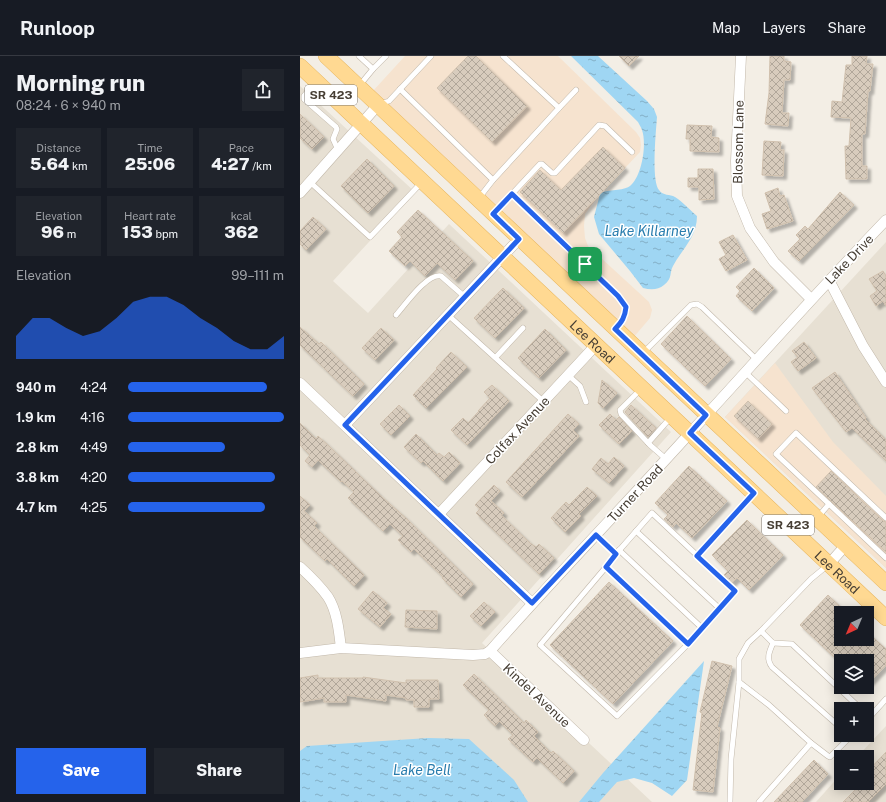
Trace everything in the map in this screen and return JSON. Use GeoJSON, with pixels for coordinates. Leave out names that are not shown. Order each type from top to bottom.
{"type":"FeatureCollection","features":[{"type":"Feature","properties":{"kind":"main road","name":"Lee Road"},"geometry":{"type":"LineString","coordinates":[[326,56],[886,583]]}},
{"type":"Feature","properties":{"kind":"main road","name":"Lee Road"},"geometry":{"type":"LineString","coordinates":[[300,66],[886,618]]}},
{"type":"Feature","properties":{"kind":"street","name":"Blossom Lane"},"geometry":{"type":"LineString","coordinates":[[741,56],[736,161],[737,196],[750,228],[774,262],[811,299]]}},
{"type":"Feature","properties":{"kind":"street"},"geometry":{"type":"LineString","coordinates":[[300,193],[378,105]]}},
{"type":"Feature","properties":{"kind":"street","name":"Lake Drive"},"geometry":{"type":"LineString","coordinates":[[811,299],[886,220]]}},
{"type":"Feature","properties":{"kind":"street"},"geometry":{"type":"LineString","coordinates":[[345,425],[519,239]]}},
{"type":"Feature","properties":{"kind":"street"},"geometry":{"type":"LineString","coordinates":[[829,280],[863,346],[886,382]]}},
{"type":"Feature","properties":{"kind":"street","name":"Turner Road"},"geometry":{"type":"LineString","coordinates":[[490,651],[532,603],[690,433],[811,299]]}},
{"type":"Feature","properties":{"kind":"street","name":"Colfax Avenue"},"geometry":{"type":"LineString","coordinates":[[440,514],[596,345]]}},
{"type":"Feature","properties":{"kind":"street"},"geometry":{"type":"LineString","coordinates":[[300,383],[440,514],[532,603]]}},
{"type":"Feature","properties":{"kind":"street"},"geometry":{"type":"LineString","coordinates":[[829,564],[846,545]]}},
{"type":"Feature","properties":{"kind":"street"},"geometry":{"type":"LineString","coordinates":[[300,567],[328,597],[337,620],[341,648]]}},
{"type":"Feature","properties":{"kind":"street"},"geometry":{"type":"LineString","coordinates":[[300,653],[341,648],[473,655],[485,654],[490,651]]}},
{"type":"Feature","properties":{"kind":"street","name":"Kindel Avenue"},"geometry":{"type":"LineString","coordinates":[[490,651],[584,740]]}},
{"type":"Feature","properties":{"kind":"lane"},"geometry":{"type":"LineString","coordinates":[[359,56],[373,69]]}},
{"type":"Feature","properties":{"kind":"lane"},"geometry":{"type":"LineString","coordinates":[[358,86],[386,56]]}},
{"type":"Feature","properties":{"kind":"lane"},"geometry":{"type":"LineString","coordinates":[[378,105],[389,101],[431,56]]}},
{"type":"Feature","properties":{"kind":"lane"},"geometry":{"type":"LineString","coordinates":[[503,56],[559,108]]}},
{"type":"Feature","properties":{"kind":"lane"},"geometry":{"type":"LineString","coordinates":[[316,81],[304,96],[304,99],[336,127],[337,129],[333,139],[338,150]]}},
{"type":"Feature","properties":{"kind":"lane"},"geometry":{"type":"LineString","coordinates":[[400,90],[493,180]]}},
{"type":"Feature","properties":{"kind":"lane"},"geometry":{"type":"LineString","coordinates":[[478,200],[493,180],[576,90]]}},
{"type":"Feature","properties":{"kind":"lane"},"geometry":{"type":"LineString","coordinates":[[493,214],[540,164],[552,173],[555,173],[600,126],[605,126],[632,152]]}},
{"type":"Feature","properties":{"kind":"lane"},"geometry":{"type":"LineString","coordinates":[[310,182],[370,237],[422,181]]}},
{"type":"Feature","properties":{"kind":"lane"},"geometry":{"type":"LineString","coordinates":[[512,194],[618,296],[626,307],[626,311],[625,316],[615,329]]}},
{"type":"Feature","properties":{"kind":"lane"},"geometry":{"type":"LineString","coordinates":[[396,315],[426,281],[432,277],[441,276],[465,297]]}},
{"type":"Feature","properties":{"kind":"lane"},"geometry":{"type":"LineString","coordinates":[[642,354],[691,305],[697,304],[702,307],[756,359]]}},
{"type":"Feature","properties":{"kind":"lane"},"geometry":{"type":"LineString","coordinates":[[448,315],[543,401]]}},
{"type":"Feature","properties":{"kind":"lane"},"geometry":{"type":"LineString","coordinates":[[496,357],[523,328]]}},
{"type":"Feature","properties":{"kind":"lane"},"geometry":{"type":"LineString","coordinates":[[745,372],[786,411]]}},
{"type":"Feature","properties":{"kind":"lane"},"geometry":{"type":"LineString","coordinates":[[568,375],[580,386],[586,402]]}},
{"type":"Feature","properties":{"kind":"lane"},"geometry":{"type":"LineString","coordinates":[[642,388],[620,410],[621,414],[648,443],[666,459]]}},
{"type":"Feature","properties":{"kind":"lane"},"geometry":{"type":"LineString","coordinates":[[648,443],[672,416]]}},
{"type":"Feature","properties":{"kind":"lane"},"geometry":{"type":"LineString","coordinates":[[886,518],[796,433],[776,454],[886,558]]}},
{"type":"Feature","properties":{"kind":"lane"},"geometry":{"type":"LineString","coordinates":[[697,556],[754,493]]}},
{"type":"Feature","properties":{"kind":"lane"},"geometry":{"type":"LineString","coordinates":[[817,518],[830,504]]}},
{"type":"Feature","properties":{"kind":"lane"},"geometry":{"type":"LineString","coordinates":[[652,513],[735,591],[688,644],[617,716],[540,645],[636,531],[652,513]]}},
{"type":"Feature","properties":{"kind":"lane"},"geometry":{"type":"LineString","coordinates":[[636,531],[719,608]]}},
{"type":"Feature","properties":{"kind":"lane"},"geometry":{"type":"LineString","coordinates":[[596,535],[702,628]]}},
{"type":"Feature","properties":{"kind":"lane"},"geometry":{"type":"LineString","coordinates":[[730,802],[731,759],[739,682],[739,659],[748,643],[810,579],[829,564]]}},
{"type":"Feature","properties":{"kind":"lane"},"geometry":{"type":"LineString","coordinates":[[606,567],[688,644]]}},
{"type":"Feature","properties":{"kind":"lane"},"geometry":{"type":"LineString","coordinates":[[761,631],[773,643],[792,644],[854,702]]}},
{"type":"Feature","properties":{"kind":"lane"},"geometry":{"type":"LineString","coordinates":[[773,643],[768,653],[768,662],[834,722]]}},
{"type":"Feature","properties":{"kind":"lane"},"geometry":{"type":"LineString","coordinates":[[739,682],[769,705],[828,756],[830,757],[845,742]]}},
{"type":"Feature","properties":{"kind":"lane"},"geometry":{"type":"LineString","coordinates":[[874,711],[886,699]]}},
{"type":"Feature","properties":{"kind":"lane"},"geometry":{"type":"LineString","coordinates":[[759,802],[812,743]]}},
{"type":"Feature","properties":{"kind":"shaded area"},"geometry":{"type":"Polygon","coordinates":[[[405,56],[558,56],[636,132],[640,138],[640,152],[597,198],[585,214],[584,226],[585,238],[588,246],[649,302],[652,310],[650,318],[633,338],[372,92],[405,56]]]}},
{"type":"Feature","properties":{"kind":"shaded area"},"geometry":{"type":"Polygon","coordinates":[[[300,86],[415,192],[333,281],[368,313],[449,224],[671,432],[482,643],[652,802],[300,802],[300,86]]]}},
{"type":"Feature","properties":{"kind":"shaded area"},"geometry":{"type":"Polygon","coordinates":[[[886,242],[886,568],[725,417],[886,242]]]}},
{"type":"Feature","properties":{"kind":"shaded area"},"geometry":{"type":"Polygon","coordinates":[[[775,363],[833,442],[886,496],[886,568],[725,417],[775,363]]]}},
{"type":"Feature","properties":{"kind":"shaded area"},"geometry":{"type":"Polygon","coordinates":[[[886,726],[886,802],[816,802],[834,782],[834,790],[874,790],[874,750],[864,750],[871,742],[874,742],[874,739],[886,726]]]}},
{"type":"Feature","properties":{"kind":"water","name":"Lake Killarney"},"geometry":{"type":"Polygon","coordinates":[[[571,56],[598,56],[654,109],[657,117],[655,177],[659,190],[665,194],[675,197],[697,216],[695,230],[692,237],[673,266],[669,280],[657,289],[643,288],[599,234],[594,217],[600,194],[630,186],[638,175],[644,151],[642,129],[638,122],[571,56]]]}},
{"type":"Feature","properties":{"kind":"water"},"geometry":{"type":"Polygon","coordinates":[[[704,661],[687,780],[672,796],[652,783],[634,778],[617,782],[599,802],[579,802],[603,773],[704,661]]]}},
{"type":"Feature","properties":{"kind":"water","name":"Lake Bell"},"geometry":{"type":"Polygon","coordinates":[[[428,738],[469,739],[514,780],[528,802],[300,802],[300,751],[307,746],[428,738]]]}},
{"type":"Feature","properties":{"kind":"building"},"geometry":{"type":"Polygon","coordinates":[[[468,56],[476,56],[527,106],[492,142],[437,88],[468,56]]]}},
{"type":"Feature","properties":{"kind":"building"},"geometry":{"type":"Polygon","coordinates":[[[619,56],[639,56],[629,66],[619,56]]]}},
{"type":"Feature","properties":{"kind":"building"},"geometry":{"type":"Polygon","coordinates":[[[770,56],[784,56],[784,61],[791,62],[790,80],[784,80],[782,113],[789,113],[788,126],[765,124],[769,93],[770,56]]]}},
{"type":"Feature","properties":{"kind":"building"},"geometry":{"type":"Polygon","coordinates":[[[852,56],[867,56],[866,64],[873,64],[870,91],[868,91],[865,134],[862,134],[862,166],[867,166],[867,179],[846,179],[845,146],[849,146],[851,118],[831,117],[832,101],[842,102],[846,65],[852,65],[852,56]]]}},
{"type":"Feature","properties":{"kind":"building"},"geometry":{"type":"Polygon","coordinates":[[[300,114],[324,137],[312,149],[300,138],[300,114]]]}},
{"type":"Feature","properties":{"kind":"building"},"geometry":{"type":"Polygon","coordinates":[[[687,125],[712,126],[711,137],[719,138],[719,152],[690,151],[690,139],[686,139],[687,125]]]}},
{"type":"Feature","properties":{"kind":"building"},"geometry":{"type":"Polygon","coordinates":[[[764,141],[781,142],[780,150],[784,150],[783,176],[762,175],[764,141]]]}},
{"type":"Feature","properties":{"kind":"building"},"geometry":{"type":"Polygon","coordinates":[[[603,147],[625,168],[563,233],[520,192],[540,170],[561,190],[603,147]]]}},
{"type":"Feature","properties":{"kind":"building"},"geometry":{"type":"Polygon","coordinates":[[[367,159],[394,186],[368,213],[341,186],[367,159]]]}},
{"type":"Feature","properties":{"kind":"building"},"geometry":{"type":"Polygon","coordinates":[[[698,169],[713,169],[714,199],[699,200],[699,187],[688,187],[688,178],[698,178],[698,169]]]}},
{"type":"Feature","properties":{"kind":"building"},"geometry":{"type":"Polygon","coordinates":[[[778,188],[780,196],[784,195],[793,221],[767,229],[762,214],[771,211],[765,193],[778,188]]]}},
{"type":"Feature","properties":{"kind":"building"},"geometry":{"type":"Polygon","coordinates":[[[840,192],[854,205],[799,261],[788,251],[800,239],[796,235],[805,226],[808,229],[840,192]]]}},
{"type":"Feature","properties":{"kind":"building"},"geometry":{"type":"Polygon","coordinates":[[[418,210],[473,261],[455,280],[437,263],[425,276],[410,261],[405,266],[389,251],[402,237],[397,232],[418,210]]]}},
{"type":"Feature","properties":{"kind":"building"},"geometry":{"type":"Polygon","coordinates":[[[313,217],[326,229],[306,250],[300,244],[300,231],[313,217]]]}},
{"type":"Feature","properties":{"kind":"building"},"geometry":{"type":"Polygon","coordinates":[[[733,235],[747,260],[726,271],[719,259],[726,255],[719,242],[733,235]]]}},
{"type":"Feature","properties":{"kind":"building"},"geometry":{"type":"Polygon","coordinates":[[[754,268],[774,288],[752,311],[736,296],[740,291],[736,287],[754,268]]]}},
{"type":"Feature","properties":{"kind":"building"},"geometry":{"type":"Polygon","coordinates":[[[883,271],[886,276],[886,306],[883,301],[876,306],[870,296],[877,291],[869,279],[883,271]]]}},
{"type":"Feature","properties":{"kind":"building"},"geometry":{"type":"Polygon","coordinates":[[[503,288],[524,308],[495,338],[474,318],[503,288]]]}},
{"type":"Feature","properties":{"kind":"building"},"geometry":{"type":"Polygon","coordinates":[[[687,316],[731,359],[705,386],[661,344],[687,316]]]}},
{"type":"Feature","properties":{"kind":"building"},"geometry":{"type":"Polygon","coordinates":[[[300,327],[319,344],[321,342],[364,384],[353,396],[300,345],[300,327]]]}},
{"type":"Feature","properties":{"kind":"building"},"geometry":{"type":"Polygon","coordinates":[[[381,328],[394,340],[375,360],[362,348],[381,328]]]}},
{"type":"Feature","properties":{"kind":"building"},"geometry":{"type":"Polygon","coordinates":[[[545,329],[566,350],[539,378],[518,358],[545,329]]]}},
{"type":"Feature","properties":{"kind":"building"},"geometry":{"type":"Polygon","coordinates":[[[804,342],[816,358],[798,371],[791,362],[798,357],[792,351],[804,342]]]}},
{"type":"Feature","properties":{"kind":"building"},"geometry":{"type":"Polygon","coordinates":[[[451,352],[467,367],[426,408],[413,395],[451,352]]]}},
{"type":"Feature","properties":{"kind":"building"},"geometry":{"type":"Polygon","coordinates":[[[835,372],[866,418],[865,419],[886,440],[886,461],[852,428],[846,432],[812,388],[835,372]]]}},
{"type":"Feature","properties":{"kind":"building"},"geometry":{"type":"Polygon","coordinates":[[[602,380],[617,393],[603,408],[598,403],[602,380]]]}},
{"type":"Feature","properties":{"kind":"building"},"geometry":{"type":"Polygon","coordinates":[[[492,385],[509,401],[467,445],[451,430],[463,418],[468,423],[479,411],[490,398],[484,392],[492,385]]]}},
{"type":"Feature","properties":{"kind":"building"},"geometry":{"type":"Polygon","coordinates":[[[748,401],[772,424],[758,439],[734,416],[748,401]]]}},
{"type":"Feature","properties":{"kind":"building"},"geometry":{"type":"Polygon","coordinates":[[[399,405],[410,416],[391,435],[380,424],[399,405]]]}},
{"type":"Feature","properties":{"kind":"building"},"geometry":{"type":"Polygon","coordinates":[[[631,405],[656,428],[648,437],[625,412],[631,405]]]}},
{"type":"Feature","properties":{"kind":"building"},"geometry":{"type":"Polygon","coordinates":[[[568,414],[579,424],[573,430],[579,436],[522,497],[506,482],[568,414]]]}},
{"type":"Feature","properties":{"kind":"building"},"geometry":{"type":"Polygon","coordinates":[[[610,414],[616,420],[619,417],[632,431],[619,444],[599,425],[610,414]]]}},
{"type":"Feature","properties":{"kind":"building"},"geometry":{"type":"Polygon","coordinates":[[[300,423],[316,439],[318,436],[329,446],[407,519],[473,584],[461,597],[414,549],[411,552],[398,540],[403,536],[390,524],[383,531],[348,498],[354,492],[318,460],[312,467],[305,461],[310,455],[300,445],[300,423]]]}},
{"type":"Feature","properties":{"kind":"building"},"geometry":{"type":"Polygon","coordinates":[[[416,434],[437,455],[439,453],[444,457],[449,452],[460,463],[443,481],[423,461],[421,463],[404,447],[416,434]]]}},
{"type":"Feature","properties":{"kind":"building"},"geometry":{"type":"Polygon","coordinates":[[[614,457],[624,466],[609,483],[592,469],[601,458],[608,464],[614,457]]]}},
{"type":"Feature","properties":{"kind":"building"},"geometry":{"type":"Polygon","coordinates":[[[689,466],[727,501],[692,538],[676,523],[673,527],[664,519],[668,515],[655,503],[689,466]]]}},
{"type":"Feature","properties":{"kind":"building"},"geometry":{"type":"Polygon","coordinates":[[[831,471],[883,521],[886,522],[886,552],[816,487],[831,471]]]}},
{"type":"Feature","properties":{"kind":"building"},"geometry":{"type":"Polygon","coordinates":[[[494,485],[500,491],[491,501],[504,513],[501,515],[530,543],[536,547],[539,544],[554,558],[539,574],[476,513],[480,509],[475,505],[494,485]]]}},
{"type":"Feature","properties":{"kind":"building"},"geometry":{"type":"Polygon","coordinates":[[[587,487],[597,496],[579,514],[581,516],[565,532],[551,518],[566,502],[569,505],[587,487]]]}},
{"type":"Feature","properties":{"kind":"building"},"geometry":{"type":"Polygon","coordinates":[[[300,496],[310,505],[304,511],[317,523],[314,526],[364,575],[354,586],[327,559],[325,561],[300,537],[300,496]]]}},
{"type":"Feature","properties":{"kind":"building"},"geometry":{"type":"Polygon","coordinates":[[[747,520],[783,555],[749,590],[737,578],[732,583],[724,575],[728,571],[712,555],[747,520]]]}},
{"type":"Feature","properties":{"kind":"building"},"geometry":{"type":"Polygon","coordinates":[[[609,582],[673,641],[613,704],[550,645],[609,582]]]}},
{"type":"Feature","properties":{"kind":"building"},"geometry":{"type":"Polygon","coordinates":[[[373,591],[387,603],[383,608],[391,614],[380,627],[358,609],[373,591]]]}},
{"type":"Feature","properties":{"kind":"building"},"geometry":{"type":"Polygon","coordinates":[[[828,595],[840,606],[834,606],[834,646],[874,646],[874,638],[886,649],[886,665],[874,678],[874,654],[834,654],[834,657],[800,625],[828,595]]]}},
{"type":"Feature","properties":{"kind":"building"},"geometry":{"type":"Polygon","coordinates":[[[484,602],[495,612],[481,626],[470,616],[484,602]]]}},
{"type":"Feature","properties":{"kind":"building"},"geometry":{"type":"Polygon","coordinates":[[[406,610],[437,611],[437,629],[405,627],[406,610]]]}},
{"type":"Feature","properties":{"kind":"building"},"geometry":{"type":"Polygon","coordinates":[[[712,661],[732,666],[717,727],[720,728],[713,792],[693,790],[702,713],[700,712],[712,661]]]}},
{"type":"Feature","properties":{"kind":"building"},"geometry":{"type":"Polygon","coordinates":[[[474,674],[524,723],[526,720],[538,732],[534,736],[551,753],[553,751],[574,771],[563,783],[537,758],[533,762],[508,739],[513,735],[499,721],[495,726],[484,715],[489,710],[463,685],[474,674]]]}},
{"type":"Feature","properties":{"kind":"building"},"geometry":{"type":"Polygon","coordinates":[[[318,675],[318,678],[363,677],[406,683],[406,680],[438,680],[439,699],[429,699],[429,707],[414,707],[414,700],[406,700],[406,698],[386,695],[386,701],[346,695],[346,702],[324,702],[324,698],[300,702],[300,678],[318,675]]]}},
{"type":"Feature","properties":{"kind":"building"},"geometry":{"type":"Polygon","coordinates":[[[886,752],[886,784],[868,802],[843,802],[855,790],[874,790],[874,765],[886,752]]]}},
{"type":"Feature","properties":{"kind":"building"},"geometry":{"type":"Polygon","coordinates":[[[814,760],[828,774],[802,802],[774,802],[814,760]]]}},
{"type":"Feature","properties":{"kind":"route"},"geometry":{"type":"LineString","coordinates":[[512,194],[585,264],[618,296],[626,307],[625,316],[615,329],[706,415],[690,433],[754,493],[697,556],[735,591],[688,644],[606,567],[616,554],[596,535],[532,603],[345,425],[519,239],[493,214],[512,194]]}}]}
